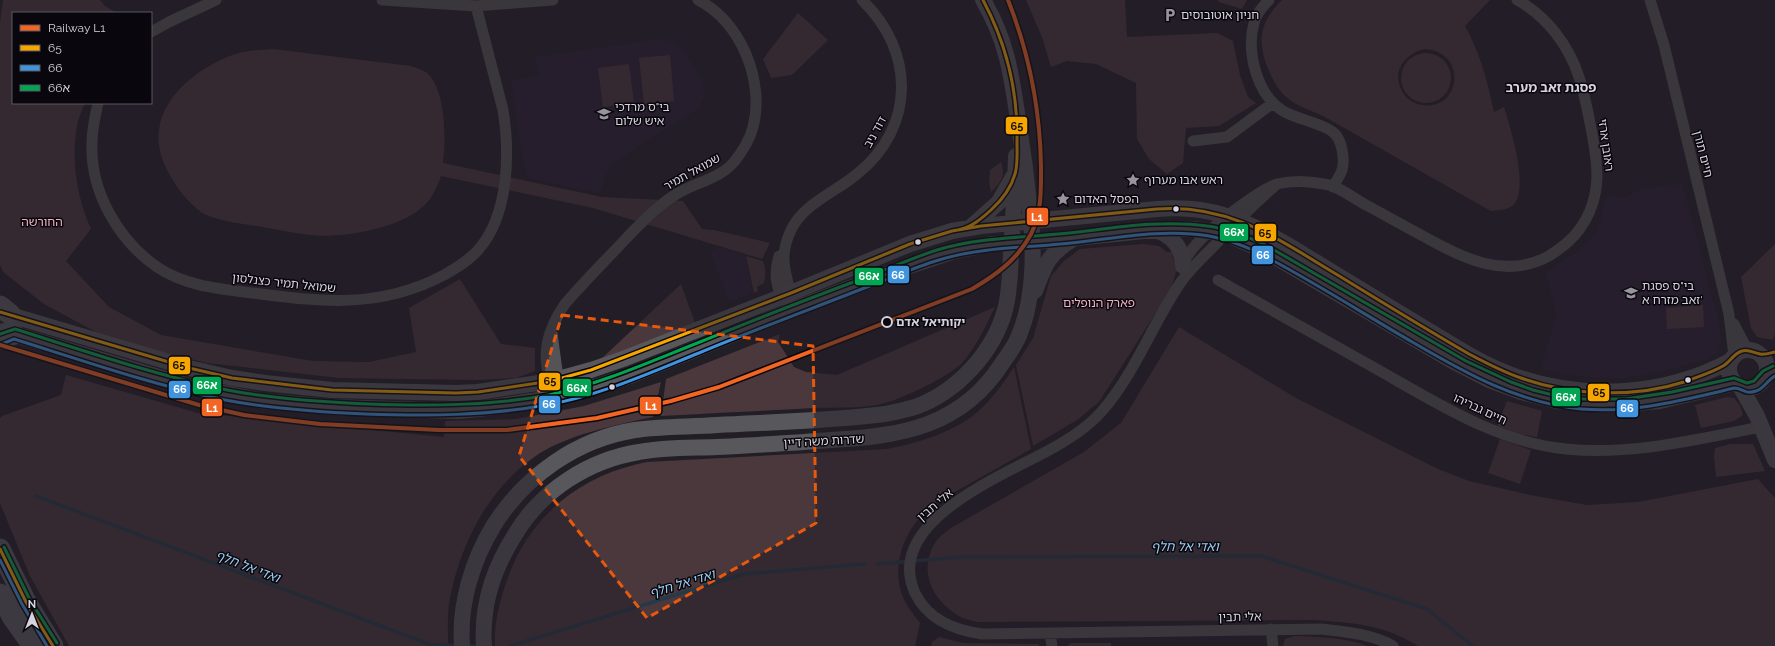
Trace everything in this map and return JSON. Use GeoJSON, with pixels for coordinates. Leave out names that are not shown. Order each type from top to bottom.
{"type":"FeatureCollection","features":[{"type":"Feature","properties":{"kind":"highway"},"geometry":{"type":"LineString","coordinates":[[0,549],[26,602],[53,646]]}},
{"type":"Feature","properties":{"kind":"highway"},"geometry":{"type":"LineString","coordinates":[[0,594],[13,618],[33,646]]}},
{"type":"Feature","properties":{"kind":"street"},"geometry":{"type":"LineString","coordinates":[[152,31],[216,0]]}},
{"type":"Feature","properties":{"kind":"street"},"geometry":{"type":"LineString","coordinates":[[382,0],[477,7],[553,0]]}},
{"type":"Feature","properties":{"kind":"street","name":"שמואל תמיר"},"geometry":{"type":"LineString","coordinates":[[559,397],[555,380],[552,326],[565,304],[641,223],[672,197],[683,190],[724,172],[735,161],[746,144],[753,128],[756,106],[753,77],[748,60],[730,26],[718,13],[698,0]]}},
{"type":"Feature","properties":{"kind":"street","name":"דוד ניב"},"geometry":{"type":"LineString","coordinates":[[792,310],[787,295],[783,267],[785,247],[791,229],[798,218],[810,207],[857,175],[873,161],[890,136],[896,124],[900,109],[902,80],[896,50],[881,21],[862,0]]}},
{"type":"Feature","properties":{"kind":"street","name":"שדרות משה דיין"},"geometry":{"type":"LineString","coordinates":[[983,0],[1004,45],[1012,74],[1030,204],[1023,222]]}},
{"type":"Feature","properties":{"kind":"street"},"geometry":{"type":"LineString","coordinates":[[1268,0],[1258,14],[1254,23],[1251,44],[1260,82],[1273,103],[1282,110],[1324,127],[1334,133],[1339,143],[1343,160],[1342,170],[1333,187]]}},
{"type":"Feature","properties":{"kind":"street","name":"ראובן ארזי"},"geometry":{"type":"LineString","coordinates":[[1218,232],[1277,184],[1302,181],[1333,187],[1455,254],[1486,264],[1501,267],[1516,267],[1535,262],[1554,253],[1576,234],[1592,210],[1598,184],[1596,153],[1583,87],[1570,53],[1559,36],[1533,10],[1517,0]]}},
{"type":"Feature","properties":{"kind":"street","name":"חיים תורן"},"geometry":{"type":"LineString","coordinates":[[1650,0],[1664,45],[1729,314],[1732,359]]}},
{"type":"Feature","properties":{"kind":"street","name":"שמואל תמיר כצנלסון"},"geometry":{"type":"LineString","coordinates":[[98,104],[92,144],[95,172],[101,194],[108,211],[135,248],[170,275],[204,286],[310,301],[355,301],[395,294],[433,281],[454,270],[468,260],[479,250],[488,237],[499,208],[507,160],[505,126],[503,110],[477,7]]}},
{"type":"Feature","properties":{"kind":"street"},"geometry":{"type":"LineString","coordinates":[[1193,142],[1227,137],[1273,103]]}},
{"type":"Feature","properties":{"kind":"street","name":"שדרות משה דיין"},"geometry":{"type":"LineString","coordinates":[[484,646],[484,620],[487,600],[496,571],[507,546],[518,528],[544,499],[579,472],[598,464],[638,452],[889,436],[923,427],[949,415],[972,398],[987,384],[999,370],[1016,342],[1026,315],[1030,290],[1032,242],[1023,222],[1016,172],[1018,118]]}},
{"type":"Feature","properties":{"kind":"street"},"geometry":{"type":"LineString","coordinates":[[970,227],[999,202],[1011,184],[1016,172]]}},
{"type":"Feature","properties":{"kind":"street"},"geometry":{"type":"LineString","coordinates":[[4,322],[190,368],[265,383],[332,390],[456,393],[503,389],[555,380],[623,360],[910,244],[938,235],[970,227],[1171,208],[1202,210],[1233,219],[1295,249],[1462,352],[1508,374],[1530,381],[1559,388],[1611,392],[1657,388],[1692,378],[1732,359],[1743,350],[1763,352],[1767,376],[1756,401],[1759,421]]}},
{"type":"Feature","properties":{"kind":"street"},"geometry":{"type":"LineString","coordinates":[[1010,281],[1032,242],[1048,220]]}},
{"type":"Feature","properties":{"kind":"street"},"geometry":{"type":"LineString","coordinates":[[1012,243],[1023,222]]}},
{"type":"Feature","properties":{"kind":"street"},"geometry":{"type":"LineString","coordinates":[[4,322],[185,385],[263,401],[331,407],[457,411],[525,403],[559,397],[629,376],[792,310],[940,255],[981,245],[1032,242],[1155,230],[1194,229],[1218,232],[1265,251],[1456,363],[1503,386],[1527,394],[1557,401],[1611,405],[1660,401],[1738,385],[1751,388],[1767,376]]}},
{"type":"Feature","properties":{"kind":"street"},"geometry":{"type":"LineString","coordinates":[[1155,230],[1167,235],[1178,246],[1182,256],[1183,266]]}},
{"type":"Feature","properties":{"kind":"street","name":"אלי תבין"},"geometry":{"type":"LineString","coordinates":[[1181,282],[1183,266],[1190,252],[1218,232]]}},
{"type":"Feature","properties":{"kind":"street","name":"אלי תבין"},"geometry":{"type":"LineString","coordinates":[[1218,232],[1181,282],[1127,378],[1101,412],[1079,431],[1054,448],[958,500],[944,511],[925,530],[913,551],[911,575],[913,589],[925,607],[944,624],[956,629],[982,634],[1322,629],[1362,635],[1394,646]]}},
{"type":"Feature","properties":{"kind":"street"},"geometry":{"type":"LineString","coordinates":[[1026,315],[1046,262],[1055,251],[1076,238]]}},
{"type":"Feature","properties":{"kind":"street","name":"שדרות משה דיין"},"geometry":{"type":"LineString","coordinates":[[462,646],[463,618],[466,597],[477,557],[500,516],[512,501],[537,476],[556,461],[589,444],[634,430],[867,417],[916,407],[938,396],[953,386],[981,357],[997,332],[1002,320],[1010,281],[1012,243]]}},
{"type":"Feature","properties":{"kind":"street","name":"חיים גבריהו"},"geometry":{"type":"LineString","coordinates":[[1218,280],[1437,403],[1485,427],[1522,441],[1566,449],[1618,450],[1699,439],[1759,421]]}},
{"type":"Feature","properties":{"kind":"street","name":"חיים תורן"},"geometry":{"type":"LineString","coordinates":[[1729,314],[1745,345],[1763,352]]}},
{"type":"Feature","properties":{"kind":"street"},"geometry":{"type":"LineString","coordinates":[[1732,359],[1729,373],[1738,385],[1759,421],[1775,460]]}},
{"type":"Feature","properties":{"kind":"street","name":"אלי תבין"},"geometry":{"type":"LineString","coordinates":[[1271,629],[1274,646]]}},
{"type":"Feature","properties":{"kind":"street"},"geometry":{"type":"LineString","coordinates":[[1050,633],[1052,646]]}},
{"type":"Feature","properties":{"kind":"highlighted area"},"geometry":{"type":"Polygon","coordinates":[[[562,315],[813,346],[816,523],[647,618],[519,456],[562,315]]]}},
{"type":"Feature","properties":{"kind":"shaded area","name":"בי\"ס מרדכי איש שלום"},"geometry":{"type":"Polygon","coordinates":[[[661,39],[673,42],[685,53],[701,79],[704,96],[699,108],[632,150],[610,166],[599,193],[528,178],[523,159],[511,81],[539,75],[535,57],[661,39]]]}},
{"type":"Feature","properties":{"kind":"shaded area","name":"בי\"ס פסגת זאב מזרח א'"},"geometry":{"type":"Polygon","coordinates":[[[1682,184],[1719,323],[1721,340],[1717,352],[1708,359],[1667,370],[1623,378],[1597,378],[1558,373],[1541,369],[1556,314],[1546,272],[1583,248],[1596,233],[1601,220],[1606,196],[1625,197],[1642,189],[1682,184]]]}},
{"type":"Feature","properties":{"kind":"shaded area"},"geometry":{"type":"Polygon","coordinates":[[[718,247],[745,255],[753,293],[730,302],[710,252],[718,247]]]}},
{"type":"Feature","properties":{"kind":"green space","name":"החורשה"},"geometry":{"type":"Polygon","coordinates":[[[3,0],[100,0],[105,6],[115,12],[12,12],[12,104],[85,104],[77,126],[75,139],[75,166],[76,179],[82,205],[91,229],[66,261],[109,307],[161,335],[313,361],[369,362],[416,352],[409,308],[460,279],[501,344],[535,348],[535,371],[516,378],[479,380],[339,378],[207,363],[158,351],[96,332],[44,304],[3,272],[0,265],[0,23],[3,0]]]}},
{"type":"Feature","properties":{"kind":"green space"},"geometry":{"type":"Polygon","coordinates":[[[1026,0],[1125,0],[1127,37],[1217,33],[1233,41],[1240,75],[1248,97],[1256,103],[1219,126],[1186,128],[1183,163],[1167,174],[1149,159],[1137,139],[1136,83],[1096,64],[1067,61],[1051,67],[1042,37],[1026,0]]]}},
{"type":"Feature","properties":{"kind":"green space"},"geometry":{"type":"Polygon","coordinates":[[[1218,0],[1247,0],[1242,9],[1219,2],[1218,0]]]}},
{"type":"Feature","properties":{"kind":"green space"},"geometry":{"type":"Polygon","coordinates":[[[1282,0],[1490,0],[1465,26],[1483,68],[1494,112],[1504,107],[1514,143],[1520,187],[1517,198],[1512,206],[1505,209],[1491,211],[1323,116],[1302,107],[1287,98],[1274,82],[1262,49],[1262,34],[1265,24],[1272,11],[1282,0]],[[1425,49],[1412,54],[1402,63],[1398,75],[1399,82],[1401,89],[1407,98],[1412,102],[1422,105],[1435,104],[1445,99],[1451,91],[1454,80],[1453,70],[1448,60],[1439,53],[1425,49]]]}},
{"type":"Feature","properties":{"kind":"green space"},"geometry":{"type":"Polygon","coordinates":[[[798,13],[828,40],[792,75],[771,78],[763,59],[798,13]]]}},
{"type":"Feature","properties":{"kind":"green space"},"geometry":{"type":"Polygon","coordinates":[[[273,49],[411,66],[428,74],[434,82],[441,104],[444,129],[443,163],[602,197],[683,201],[702,229],[714,230],[770,243],[762,259],[593,208],[441,176],[435,190],[424,206],[410,216],[384,227],[352,234],[323,236],[304,234],[228,221],[206,215],[185,197],[166,168],[160,153],[159,138],[160,124],[164,111],[180,88],[191,78],[209,66],[238,53],[273,49]]]}},
{"type":"Feature","properties":{"kind":"green space"},"geometry":{"type":"Polygon","coordinates":[[[1426,53],[1436,55],[1444,60],[1449,68],[1451,78],[1449,88],[1444,96],[1436,101],[1426,103],[1416,101],[1408,96],[1403,88],[1401,78],[1403,68],[1408,60],[1416,55],[1426,53]]]}},
{"type":"Feature","properties":{"kind":"green space"},"geometry":{"type":"Polygon","coordinates":[[[670,55],[674,101],[644,104],[639,58],[670,55]]]}},
{"type":"Feature","properties":{"kind":"green space"},"geometry":{"type":"Polygon","coordinates":[[[629,64],[634,103],[603,107],[598,68],[629,64]]]}},
{"type":"Feature","properties":{"kind":"green space"},"geometry":{"type":"Polygon","coordinates":[[[1001,162],[1003,172],[1002,179],[991,192],[989,183],[990,170],[1001,162]]]}},
{"type":"Feature","properties":{"kind":"green space","name":"פארק הנופלים"},"geometry":{"type":"Polygon","coordinates":[[[1143,244],[1159,246],[1167,252],[1175,252],[1172,256],[1177,269],[1171,289],[1099,402],[1077,420],[1033,446],[1016,365],[1033,338],[1051,276],[1064,261],[1080,249],[1143,244]]]}},
{"type":"Feature","properties":{"kind":"green space"},"geometry":{"type":"Polygon","coordinates":[[[1775,244],[1775,332],[1773,340],[1757,337],[1751,328],[1741,277],[1775,244]]]}},
{"type":"Feature","properties":{"kind":"green space"},"geometry":{"type":"Polygon","coordinates":[[[746,256],[763,261],[765,267],[764,283],[757,287],[758,291],[754,293],[746,256]]]}},
{"type":"Feature","properties":{"kind":"green space"},"geometry":{"type":"Polygon","coordinates":[[[681,284],[695,323],[599,361],[681,284]]]}},
{"type":"Feature","properties":{"kind":"green space"},"geometry":{"type":"Polygon","coordinates":[[[1703,305],[1704,327],[1667,329],[1666,308],[1703,305]]]}},
{"type":"Feature","properties":{"kind":"green space"},"geometry":{"type":"Polygon","coordinates":[[[995,307],[977,342],[968,356],[957,368],[915,392],[885,403],[858,407],[661,416],[666,379],[780,334],[778,342],[794,367],[806,372],[837,375],[995,307]]]}},
{"type":"Feature","properties":{"kind":"green space"},"geometry":{"type":"Polygon","coordinates":[[[1179,327],[1296,398],[1438,469],[1469,481],[1530,495],[1587,505],[1638,502],[1758,479],[1775,498],[1775,646],[1418,646],[1393,633],[1380,629],[1329,621],[977,622],[961,617],[949,609],[934,592],[928,572],[928,562],[931,551],[937,540],[951,528],[1084,452],[1121,423],[1179,327]]]}},
{"type":"Feature","properties":{"kind":"green space"},"geometry":{"type":"Polygon","coordinates":[[[1014,367],[1031,449],[938,501],[925,511],[917,521],[904,544],[898,569],[899,582],[904,599],[920,623],[915,646],[495,646],[498,610],[504,589],[513,564],[525,542],[540,522],[557,505],[576,490],[598,478],[621,469],[647,462],[887,449],[916,442],[944,432],[971,417],[992,397],[1014,367]]]}},
{"type":"Feature","properties":{"kind":"green space"},"geometry":{"type":"Polygon","coordinates":[[[66,375],[198,413],[444,437],[445,421],[516,419],[584,406],[661,382],[653,417],[591,432],[560,443],[546,450],[517,471],[490,502],[479,519],[461,557],[449,604],[448,646],[69,646],[30,576],[0,503],[0,418],[61,395],[66,375]]]}},
{"type":"Feature","properties":{"kind":"green space"},"geometry":{"type":"Polygon","coordinates":[[[1727,397],[1734,398],[1740,405],[1743,415],[1734,421],[1701,428],[1695,405],[1727,397]]]}},
{"type":"Feature","properties":{"kind":"green space"},"geometry":{"type":"Polygon","coordinates":[[[1507,401],[1542,411],[1537,437],[1520,434],[1497,426],[1507,401]]]}},
{"type":"Feature","properties":{"kind":"green space"},"geometry":{"type":"Polygon","coordinates":[[[1500,439],[1531,450],[1520,484],[1488,473],[1500,439]]]}},
{"type":"Feature","properties":{"kind":"green space"},"geometry":{"type":"Polygon","coordinates":[[[1730,444],[1753,444],[1765,471],[1716,477],[1714,457],[1715,448],[1730,444]]]}},
{"type":"Feature","properties":{"kind":"green space"},"geometry":{"type":"Polygon","coordinates":[[[1295,636],[1341,639],[1367,646],[1283,646],[1285,639],[1295,636]]]}},
{"type":"Feature","properties":{"kind":"green space"},"geometry":{"type":"Polygon","coordinates":[[[939,637],[963,643],[1039,644],[1039,646],[931,646],[932,642],[939,637]]]}},
{"type":"Feature","properties":{"kind":"green space"},"geometry":{"type":"Polygon","coordinates":[[[1071,643],[1111,643],[1111,646],[1067,646],[1071,643]]]}},
{"type":"Feature","properties":{"kind":"waterway","name":"ואדי אל חלף"},"geometry":{"type":"LineString","coordinates":[[36,496],[431,645],[455,645]]}},
{"type":"Feature","properties":{"kind":"waterway","name":"ואדי אל חלף"},"geometry":{"type":"LineString","coordinates":[[877,564],[962,557],[1261,556],[1427,609],[1473,646]]}},
{"type":"Feature","properties":{"kind":"waterway","name":"ואדי אל חלף"},"geometry":{"type":"LineString","coordinates":[[510,646],[744,574],[865,564]]}},
{"type":"Feature","properties":{"kind":"waterway","name":"ואדי אל חלף"},"geometry":{"type":"LineString","coordinates":[[469,646],[477,646]]}},
{"type":"Feature","properties":{"kind":"rail line","name":"L1"},"geometry":{"type":"LineString","coordinates":[[0,345],[199,405],[244,415],[320,424],[439,430],[507,430],[597,418],[671,401],[719,387],[972,289],[1006,266],[1026,243],[1035,226],[1039,209],[1041,183],[1040,144],[1036,102],[1032,81],[1022,40],[1008,0]]}},
{"type":"Feature","properties":{"kind":"transit line","name":"65"},"geometry":{"type":"LineString","coordinates":[[958,230],[968,227],[976,222],[999,202],[1006,194],[1017,166],[1017,122],[1013,86],[1005,51],[999,34],[983,0]]}},
{"type":"Feature","properties":{"kind":"transit line","name":"65"},"geometry":{"type":"LineString","coordinates":[[0,312],[189,368],[232,378],[332,390],[456,393],[478,392],[551,381],[591,370],[791,293],[910,244],[952,231],[981,226],[1157,209],[1183,209],[1207,212],[1230,218],[1272,236],[1469,354],[1508,373],[1540,384],[1602,393],[1644,391],[1684,382],[1709,373],[1723,366],[1742,351],[1749,351],[1758,354],[1775,352]]}},
{"type":"Feature","properties":{"kind":"transit line","name":"66א"},"geometry":{"type":"LineString","coordinates":[[0,334],[15,329],[173,377],[227,390],[262,396],[315,401],[391,405],[436,405],[526,399],[549,395],[605,379],[873,275],[918,256],[954,245],[1126,226],[1191,224],[1221,229],[1262,243],[1466,361],[1511,382],[1533,390],[1557,396],[1583,399],[1626,399],[1672,392],[1734,378],[1747,383],[1754,381],[1763,371],[1773,366]]}},
{"type":"Feature","properties":{"kind":"transit line","name":"66"},"geometry":{"type":"LineString","coordinates":[[2,344],[14,339],[172,387],[225,400],[260,406],[313,411],[389,415],[434,415],[524,409],[566,401],[605,390],[912,269],[956,255],[1144,234],[1177,233],[1215,237],[1234,242],[1257,252],[1454,366],[1515,394],[1536,401],[1581,409],[1599,410],[1635,408],[1670,403],[1734,388],[1746,392],[1752,392],[1759,390],[1775,376]]}},
{"type":"Feature","properties":{"kind":"transit line","name":"66א"},"geometry":{"type":"LineString","coordinates":[[4,547],[30,600],[57,643]]}},
{"type":"Feature","properties":{"kind":"transit line","name":"65"},"geometry":{"type":"LineString","coordinates":[[0,549],[26,602],[53,646]]}},
{"type":"Feature","properties":{"kind":"transit line","name":"66"},"geometry":{"type":"LineString","coordinates":[[0,560],[22,604],[47,646]]}},
{"type":"Feature","properties":{"kind":"place","name":"חניון אוטובוסים"},"geometry":{"type":"Point","coordinates":[1170,15]}},
{"type":"Feature","properties":{"kind":"place","name":"בי\"ס מרדכי איש שלום"},"geometry":{"type":"Point","coordinates":[604,114]}},
{"type":"Feature","properties":{"kind":"place","name":"ראש אבו מערוף"},"geometry":{"type":"Point","coordinates":[1133,180]}},
{"type":"Feature","properties":{"kind":"place","name":"הפסל האדום"},"geometry":{"type":"Point","coordinates":[1063,199]}},
{"type":"Feature","properties":{"kind":"place","name":"בי\"ס פסגת זאב מזרח א'"},"geometry":{"type":"Point","coordinates":[1631,293]}},
{"type":"Feature","properties":{"kind":"place","name":"יקותיאל אדם"},"geometry":{"type":"Point","coordinates":[887,322]}},
{"type":"Feature","properties":{"kind":"district","name":"פסגת זאב מערב"},"geometry":{"type":"Point","coordinates":[1551,87]}}]}
